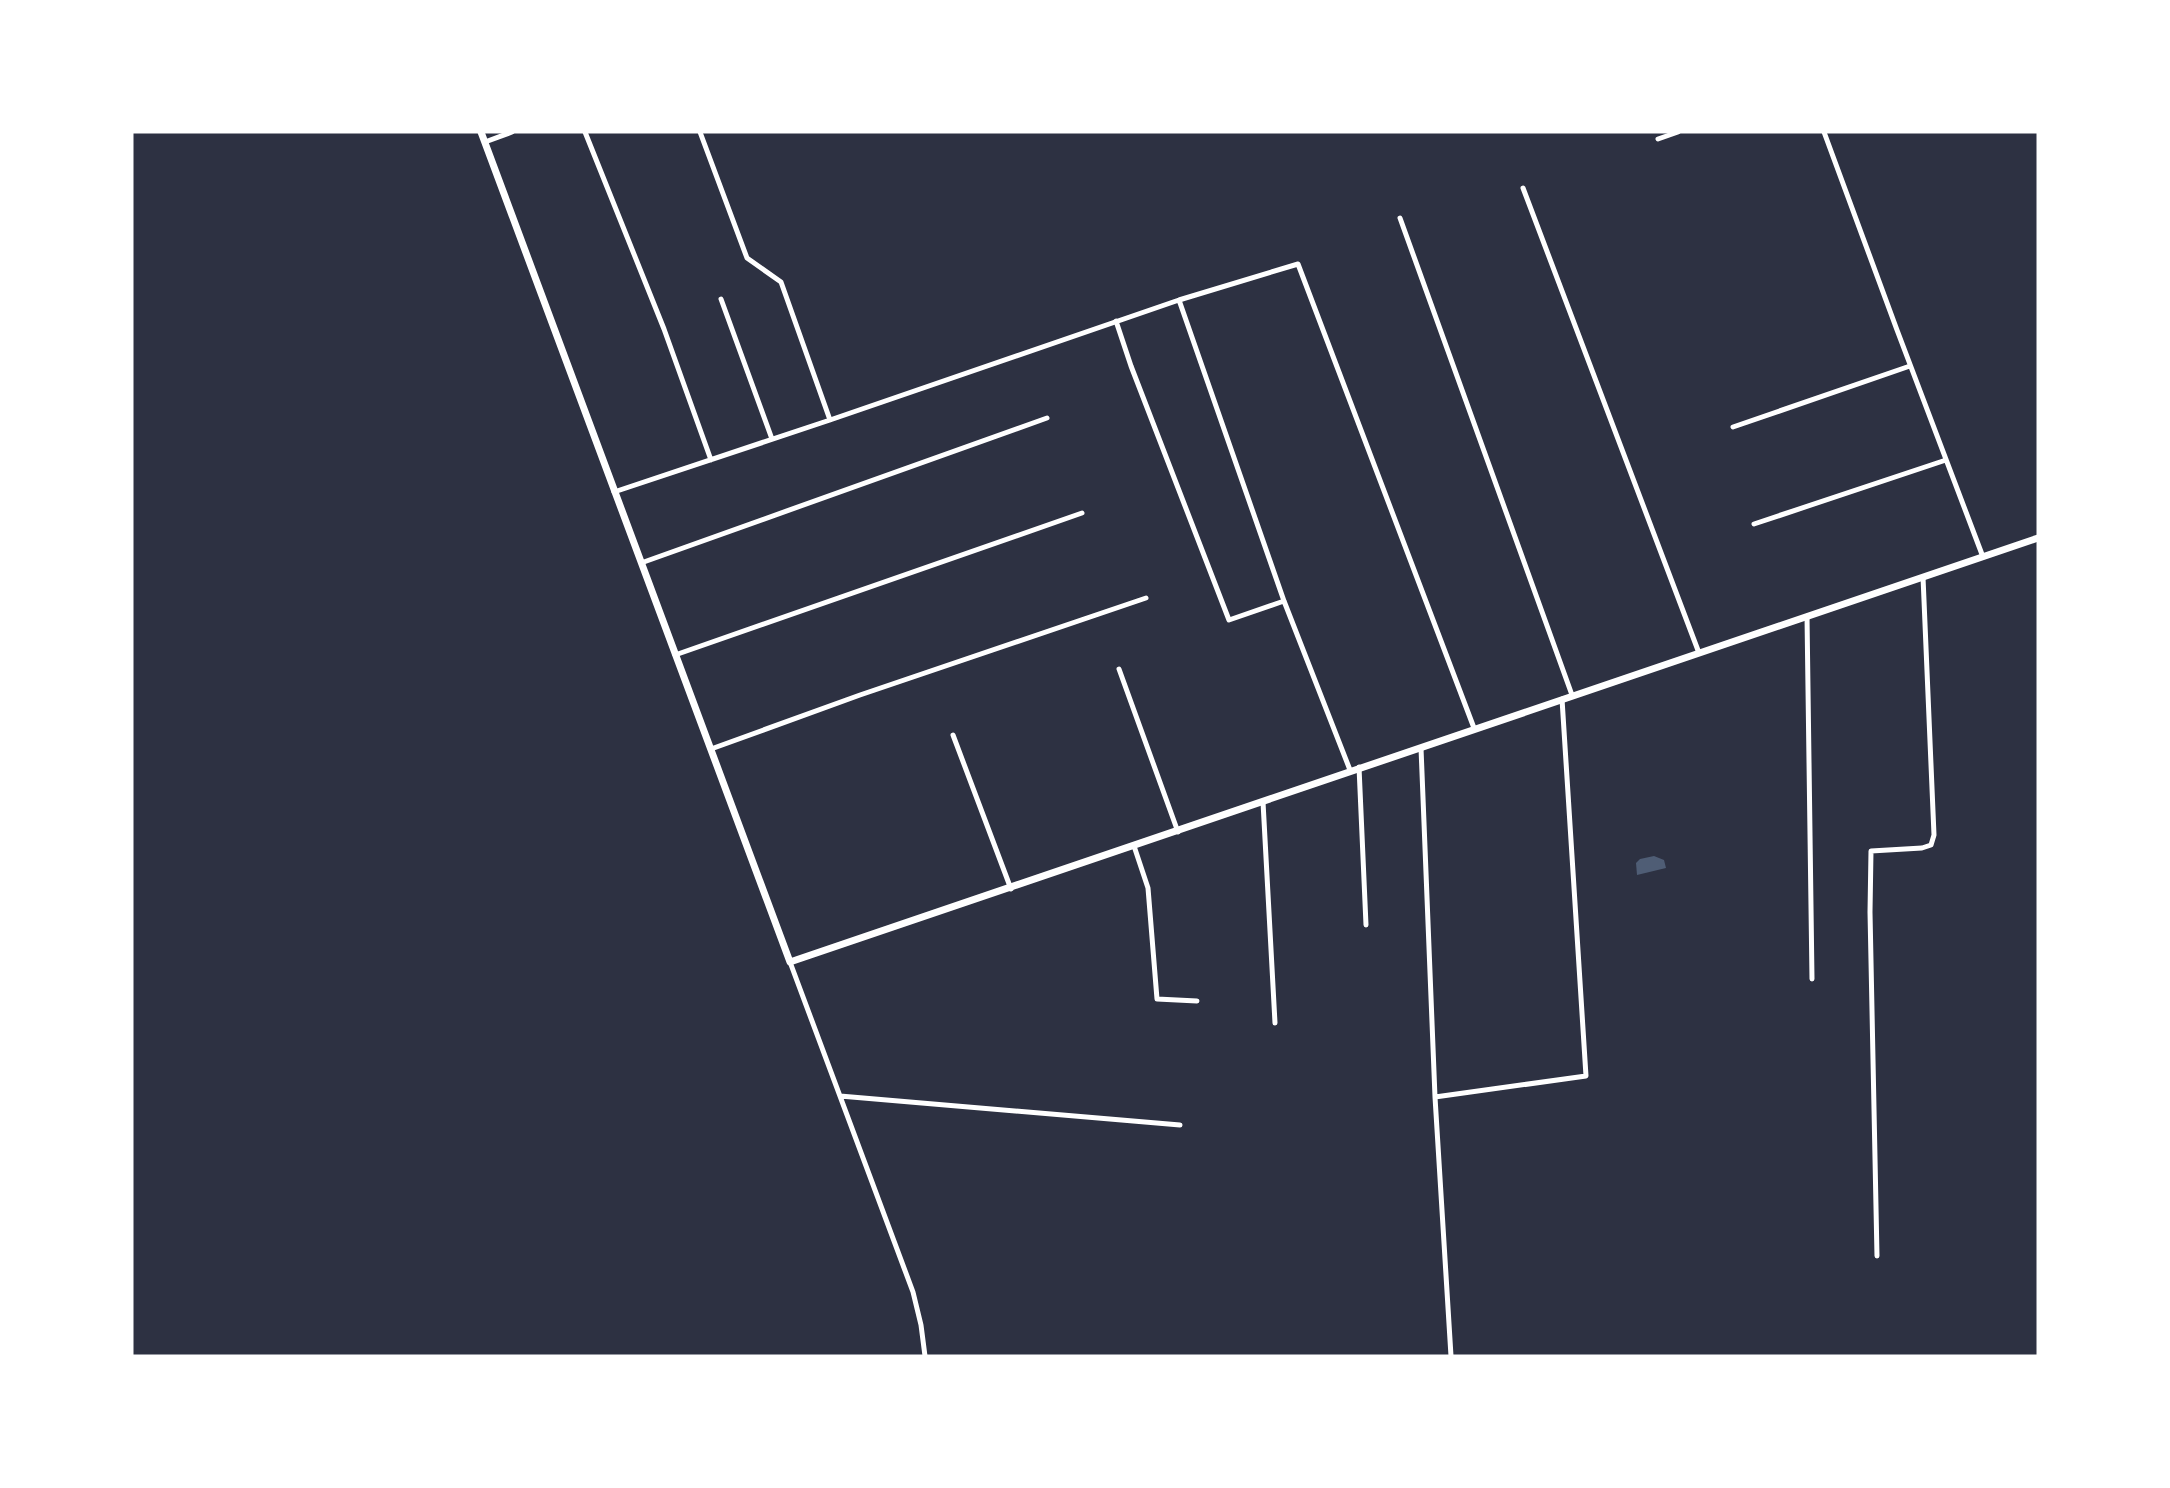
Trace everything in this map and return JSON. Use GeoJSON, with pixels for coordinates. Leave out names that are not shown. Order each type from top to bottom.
{"type":"FeatureCollection","features":[{"type":"Feature","properties":{"kind":"street"},"geometry":{"type":"LineString","coordinates":[[481,132],[913,1292],[921,1324],[925,1356]]}},
{"type":"Feature","properties":{"kind":"street"},"geometry":{"type":"LineString","coordinates":[[485,142],[512,132]]}},
{"type":"Feature","properties":{"kind":"street"},"geometry":{"type":"LineString","coordinates":[[585,132],[664,329],[711,460]]}},
{"type":"Feature","properties":{"kind":"street"},"geometry":{"type":"LineString","coordinates":[[700,132],[747,258],[781,282],[830,420]]}},
{"type":"Feature","properties":{"kind":"street"},"geometry":{"type":"LineString","coordinates":[[1658,138],[1677,132]]}},
{"type":"Feature","properties":{"kind":"street"},"geometry":{"type":"LineString","coordinates":[[1824,132],[1983,557]]}},
{"type":"Feature","properties":{"kind":"street"},"geometry":{"type":"LineString","coordinates":[[1524,188],[1700,653]]}},
{"type":"Feature","properties":{"kind":"street"},"geometry":{"type":"LineString","coordinates":[[1400,218],[1572,695]]}},
{"type":"Feature","properties":{"kind":"street"},"geometry":{"type":"LineString","coordinates":[[614,492],[1116,321],[1298,264],[1474,729]]}},
{"type":"Feature","properties":{"kind":"street"},"geometry":{"type":"LineString","coordinates":[[721,299],[772,440]]}},
{"type":"Feature","properties":{"kind":"street"},"geometry":{"type":"LineString","coordinates":[[1179,300],[1284,601],[1350,770]]}},
{"type":"Feature","properties":{"kind":"street"},"geometry":{"type":"LineString","coordinates":[[1116,321],[1131,366],[1229,620],[1284,601]]}},
{"type":"Feature","properties":{"kind":"street"},"geometry":{"type":"LineString","coordinates":[[1733,427],[1910,366]]}},
{"type":"Feature","properties":{"kind":"street"},"geometry":{"type":"LineString","coordinates":[[641,563],[1047,418]]}},
{"type":"Feature","properties":{"kind":"street"},"geometry":{"type":"LineString","coordinates":[[1754,524],[1946,460]]}},
{"type":"Feature","properties":{"kind":"street"},"geometry":{"type":"LineString","coordinates":[[675,655],[1082,513]]}},
{"type":"Feature","properties":{"kind":"street"},"geometry":{"type":"LineString","coordinates":[[790,962],[1011,889],[1350,770],[1421,748],[2038,538]]}},
{"type":"Feature","properties":{"kind":"street"},"geometry":{"type":"LineString","coordinates":[[1877,1256],[1870,923],[1871,851],[1922,848],[1931,845],[1934,835],[1923,577]]}},
{"type":"Feature","properties":{"kind":"street"},"geometry":{"type":"LineString","coordinates":[[711,749],[860,695],[1146,598]]}},
{"type":"Feature","properties":{"kind":"street"},"geometry":{"type":"LineString","coordinates":[[1808,616],[1812,979]]}},
{"type":"Feature","properties":{"kind":"street"},"geometry":{"type":"LineString","coordinates":[[1119,669],[1178,832]]}},
{"type":"Feature","properties":{"kind":"street"},"geometry":{"type":"LineString","coordinates":[[1435,1097],[1586,1076],[1562,699]]}},
{"type":"Feature","properties":{"kind":"street"},"geometry":{"type":"LineString","coordinates":[[952,735],[1011,889]]}},
{"type":"Feature","properties":{"kind":"street"},"geometry":{"type":"LineString","coordinates":[[1421,748],[1435,1097],[1451,1356]]}},
{"type":"Feature","properties":{"kind":"street"},"geometry":{"type":"LineString","coordinates":[[1359,767],[1366,925]]}},
{"type":"Feature","properties":{"kind":"street"},"geometry":{"type":"LineString","coordinates":[[1263,802],[1275,1023]]}},
{"type":"Feature","properties":{"kind":"street"},"geometry":{"type":"LineString","coordinates":[[1134,846],[1148,888],[1157,999],[1197,1001]]}},
{"type":"Feature","properties":{"kind":"street"},"geometry":{"type":"LineString","coordinates":[[840,1096],[1180,1125]]}},
{"type":"Feature","properties":{"kind":"water"},"geometry":{"type":"Polygon","coordinates":[[[1654,856],[1664,860],[1666,868],[1637,875],[1636,863],[1640,859],[1654,856]]]}}]}
